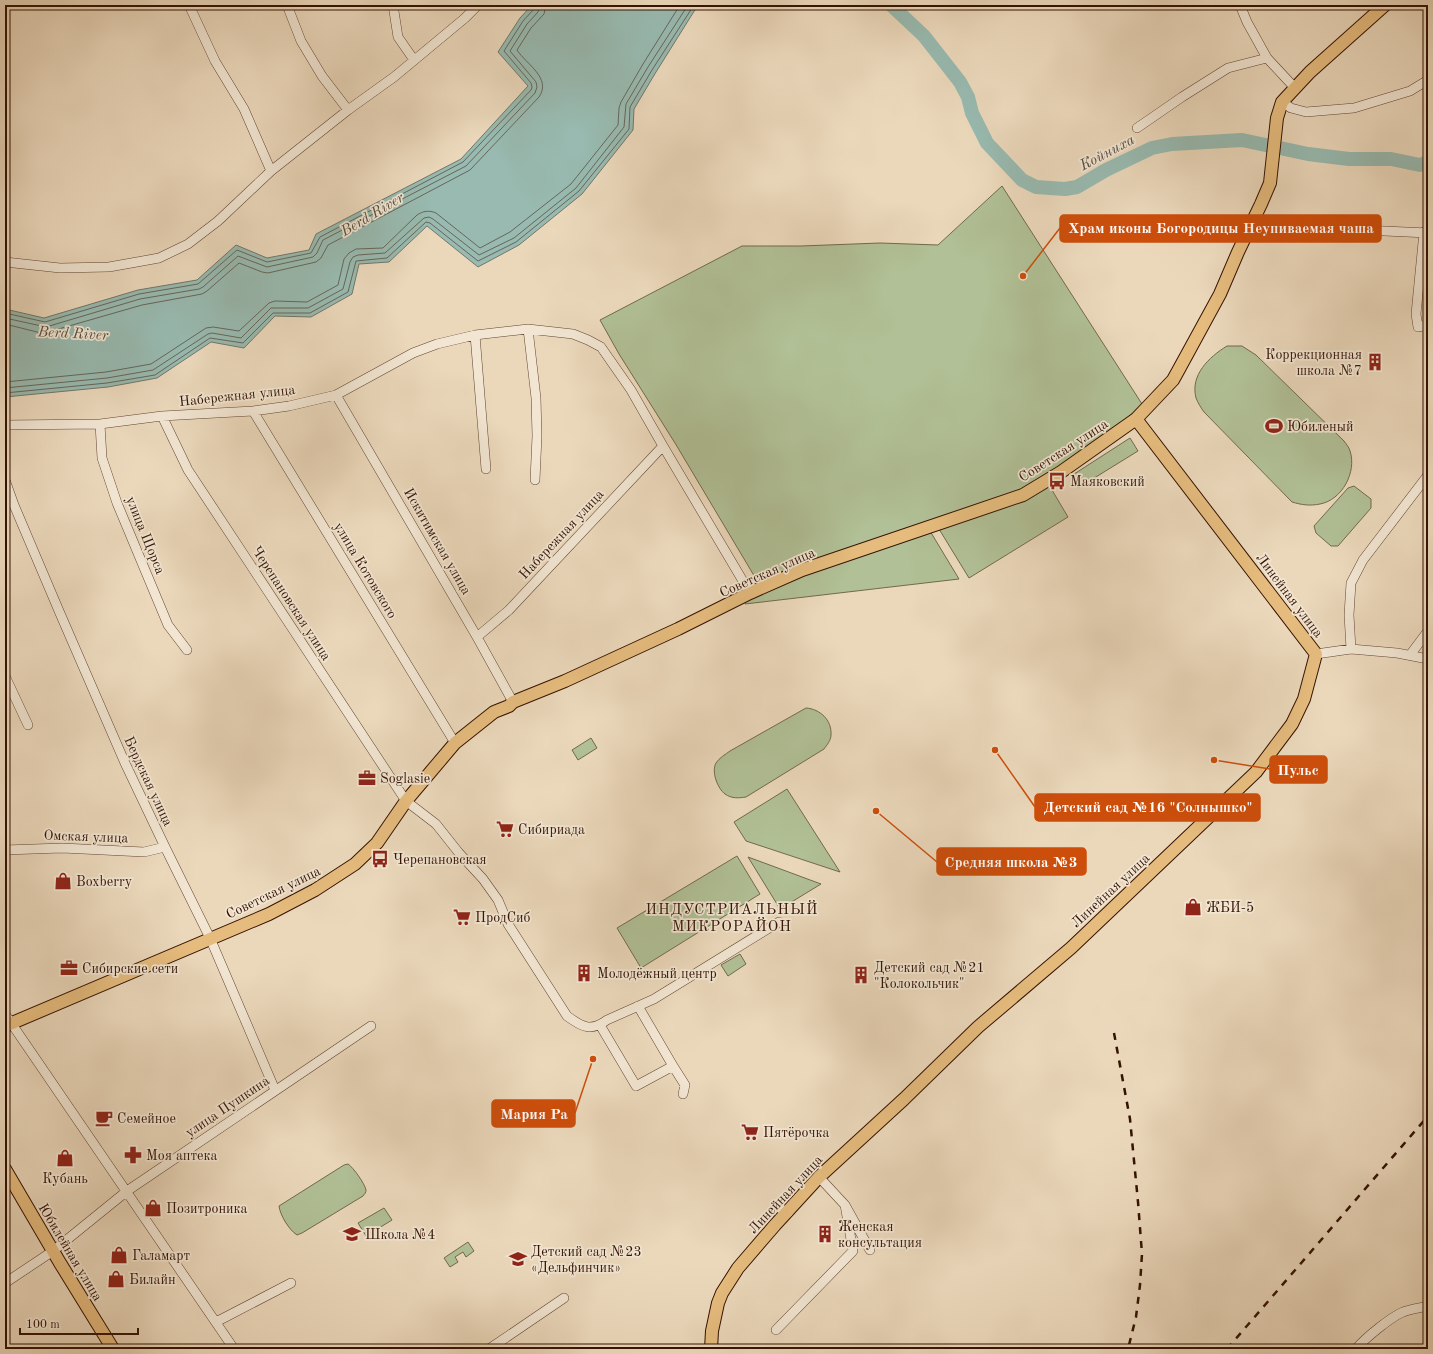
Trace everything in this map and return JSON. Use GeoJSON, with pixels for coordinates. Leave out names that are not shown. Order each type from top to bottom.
{"type":"FeatureCollection","features":[{"type":"Feature","properties":{"kind":"main road","name":"Советская улица"},"geometry":{"type":"LineString","coordinates":[[7,1021],[269,914],[315,890],[355,864],[377,843],[406,801],[455,743],[482,720],[494,712],[509,706],[513,702],[565,681],[678,629],[750,593],[802,570],[1023,495],[1061,472],[1136,419],[1176,375],[1220,294],[1270,184],[1277,118],[1282,102],[1294,87],[1310,72],[1386,5]]}},
{"type":"Feature","properties":{"kind":"main road","name":"Линейная улица"},"geometry":{"type":"LineString","coordinates":[[710,1349],[712,1331],[722,1292],[738,1268],[775,1225],[788,1213],[819,1178],[904,1099],[978,1027],[1071,948],[1256,772],[1292,724],[1304,699],[1316,654],[1136,419]]}},
{"type":"Feature","properties":{"kind":"main road","name":"Юбилейная улица"},"geometry":{"type":"LineString","coordinates":[[5,1169],[113,1349]]}},
{"type":"Feature","properties":{"kind":"street"},"geometry":{"type":"LineString","coordinates":[[188,5],[215,61],[244,109],[272,171]]}},
{"type":"Feature","properties":{"kind":"street"},"geometry":{"type":"LineString","coordinates":[[287,5],[302,40],[322,76],[348,110]]}},
{"type":"Feature","properties":{"kind":"street"},"geometry":{"type":"LineString","coordinates":[[396,5],[398,37],[414,60]]}},
{"type":"Feature","properties":{"kind":"street"},"geometry":{"type":"LineString","coordinates":[[5,262],[60,268],[109,267],[159,258],[188,244],[218,221],[272,171],[348,110],[394,77],[465,18],[478,5]]}},
{"type":"Feature","properties":{"kind":"street"},"geometry":{"type":"LineString","coordinates":[[1240,5],[1247,22],[1267,58],[1294,87]]}},
{"type":"Feature","properties":{"kind":"street"},"geometry":{"type":"LineString","coordinates":[[1137,128],[1228,68],[1267,58]]}},
{"type":"Feature","properties":{"kind":"street"},"geometry":{"type":"LineString","coordinates":[[1282,102],[1291,108],[1306,112],[1354,108],[1410,91],[1428,80]]}},
{"type":"Feature","properties":{"kind":"street"},"geometry":{"type":"LineString","coordinates":[[1252,223],[1426,232],[1416,314],[1418,327],[1428,325]]}},
{"type":"Feature","properties":{"kind":"street"},"geometry":{"type":"LineString","coordinates":[[528,329],[536,398],[537,436],[535,480]]}},
{"type":"Feature","properties":{"kind":"street","name":"Набережная улица"},"geometry":{"type":"LineString","coordinates":[[5,425],[100,424],[162,416],[253,411],[289,406],[336,395],[413,353],[436,344],[475,335],[528,329],[573,334],[601,347],[631,390],[750,593]]}},
{"type":"Feature","properties":{"kind":"street"},"geometry":{"type":"LineString","coordinates":[[475,335],[486,469]]}},
{"type":"Feature","properties":{"kind":"street","name":"Искитимская улица"},"geometry":{"type":"LineString","coordinates":[[336,395],[477,637],[513,702]]}},
{"type":"Feature","properties":{"kind":"street","name":"улица Котовского"},"geometry":{"type":"LineString","coordinates":[[253,411],[455,743]]}},
{"type":"Feature","properties":{"kind":"street","name":"Черепановская улица"},"geometry":{"type":"LineString","coordinates":[[162,416],[188,470],[406,801],[436,824],[459,853],[483,879],[498,900],[508,924],[567,1016],[581,1026],[589,1027],[600,1025]]}},
{"type":"Feature","properties":{"kind":"street","name":"улица Щорса"},"geometry":{"type":"LineString","coordinates":[[100,424],[102,458],[116,503],[168,625],[187,650]]}},
{"type":"Feature","properties":{"kind":"street","name":"Набережная улица"},"geometry":{"type":"LineString","coordinates":[[477,637],[509,610],[663,446]]}},
{"type":"Feature","properties":{"kind":"street"},"geometry":{"type":"LineString","coordinates":[[1351,649],[1349,615],[1351,583],[1364,560],[1428,475]]}},
{"type":"Feature","properties":{"kind":"street","name":"Бердская улица"},"geometry":{"type":"LineString","coordinates":[[5,480],[9,507],[125,763],[210,938],[275,1090]]}},
{"type":"Feature","properties":{"kind":"street"},"geometry":{"type":"LineString","coordinates":[[1410,656],[1428,630]]}},
{"type":"Feature","properties":{"kind":"street"},"geometry":{"type":"LineString","coordinates":[[1316,654],[1351,649],[1397,653],[1428,659]]}},
{"type":"Feature","properties":{"kind":"street"},"geometry":{"type":"LineString","coordinates":[[5,676],[28,725]]}},
{"type":"Feature","properties":{"kind":"street","name":"Омская улица"},"geometry":{"type":"LineString","coordinates":[[5,850],[62,848],[144,852],[165,847]]}},
{"type":"Feature","properties":{"kind":"street"},"geometry":{"type":"LineString","coordinates":[[673,1066],[636,1086],[600,1025],[607,1020],[654,999],[779,922]]}},
{"type":"Feature","properties":{"kind":"street"},"geometry":{"type":"LineString","coordinates":[[638,1006],[685,1085],[683,1094]]}},
{"type":"Feature","properties":{"kind":"street"},"geometry":{"type":"LineString","coordinates":[[7,1021],[127,1191],[234,1349]]}},
{"type":"Feature","properties":{"kind":"street","name":"улица Пушкина"},"geometry":{"type":"LineString","coordinates":[[5,1283],[53,1251],[127,1191],[371,1026]]}},
{"type":"Feature","properties":{"kind":"street"},"geometry":{"type":"LineString","coordinates":[[819,1178],[845,1205],[870,1250]]}},
{"type":"Feature","properties":{"kind":"street"},"geometry":{"type":"LineString","coordinates":[[776,1330],[853,1251],[845,1205]]}},
{"type":"Feature","properties":{"kind":"street"},"geometry":{"type":"LineString","coordinates":[[776,1206],[788,1213]]}},
{"type":"Feature","properties":{"kind":"street"},"geometry":{"type":"LineString","coordinates":[[216,1322],[291,1283]]}},
{"type":"Feature","properties":{"kind":"street"},"geometry":{"type":"LineString","coordinates":[[489,1349],[564,1298]]}},
{"type":"Feature","properties":{"kind":"street"},"geometry":{"type":"LineString","coordinates":[[1356,1349],[1360,1344],[1390,1320],[1403,1312],[1428,1306]]}},
{"type":"Feature","properties":{"kind":"green space"},"geometry":{"type":"Polygon","coordinates":[[[1002,186],[1142,404],[1117,428],[1024,492],[759,584],[675,443],[619,354],[600,320],[742,246],[801,246],[880,243],[938,245],[1002,186]]]}},
{"type":"Feature","properties":{"kind":"green space","name":"Юбиленый"},"geometry":{"type":"Polygon","coordinates":[[[1227,346],[1242,346],[1256,355],[1344,441],[1350,451],[1352,459],[1351,468],[1346,484],[1335,497],[1316,505],[1306,505],[1292,502],[1203,410],[1196,398],[1195,390],[1198,374],[1208,361],[1227,346]]]}},
{"type":"Feature","properties":{"kind":"green space"},"geometry":{"type":"Polygon","coordinates":[[[1130,438],[1138,451],[1078,488],[1071,476],[1130,438]]]}},
{"type":"Feature","properties":{"kind":"green space"},"geometry":{"type":"Polygon","coordinates":[[[1049,485],[1068,517],[969,578],[939,529],[1049,485]]]}},
{"type":"Feature","properties":{"kind":"green space"},"geometry":{"type":"Polygon","coordinates":[[[1354,486],[1371,499],[1371,508],[1338,546],[1331,546],[1316,533],[1314,526],[1348,488],[1354,486]]]}},
{"type":"Feature","properties":{"kind":"green space"},"geometry":{"type":"Polygon","coordinates":[[[930,531],[959,579],[745,604],[745,599],[785,582],[930,531]]]}},
{"type":"Feature","properties":{"kind":"green space"},"geometry":{"type":"Polygon","coordinates":[[[806,708],[820,713],[827,720],[831,730],[831,737],[824,749],[746,797],[738,798],[728,796],[722,792],[716,780],[714,771],[716,763],[719,759],[730,751],[806,708]]]}},
{"type":"Feature","properties":{"kind":"green space"},"geometry":{"type":"Polygon","coordinates":[[[591,738],[597,748],[578,760],[572,750],[591,738]]]}},
{"type":"Feature","properties":{"kind":"green space"},"geometry":{"type":"Polygon","coordinates":[[[787,789],[840,872],[746,841],[734,822],[787,789]]]}},
{"type":"Feature","properties":{"kind":"green space"},"geometry":{"type":"Polygon","coordinates":[[[737,856],[760,894],[641,968],[617,928],[737,856]]]}},
{"type":"Feature","properties":{"kind":"green space"},"geometry":{"type":"Polygon","coordinates":[[[748,857],[821,884],[780,909],[748,857]]]}},
{"type":"Feature","properties":{"kind":"green space"},"geometry":{"type":"Polygon","coordinates":[[[740,954],[746,964],[728,976],[721,965],[740,954]]]}},
{"type":"Feature","properties":{"kind":"green space"},"geometry":{"type":"Polygon","coordinates":[[[348,1164],[353,1168],[365,1187],[366,1190],[363,1196],[297,1235],[285,1222],[279,1206],[344,1165],[348,1164]]]}},
{"type":"Feature","properties":{"kind":"green space"},"geometry":{"type":"Polygon","coordinates":[[[384,1208],[392,1220],[366,1236],[358,1223],[384,1208]]]}},
{"type":"Feature","properties":{"kind":"green space"},"geometry":{"type":"Polygon","coordinates":[[[468,1242],[474,1251],[466,1257],[463,1252],[455,1257],[458,1262],[450,1267],[444,1258],[468,1242]]]}},
{"type":"Feature","properties":{"kind":"water","name":"Berd River"},"geometry":{"type":"Polygon","coordinates":[[[532,5],[698,5],[634,109],[633,130],[582,194],[519,245],[478,267],[427,226],[389,262],[359,264],[352,294],[311,317],[275,316],[244,348],[211,342],[157,378],[108,387],[5,397],[5,309],[44,318],[138,290],[197,280],[236,245],[267,258],[309,250],[316,234],[461,159],[528,86],[498,52],[520,18],[532,5]]]}},
{"type":"Feature","properties":{"kind":"waterway","name":"Койниха"},"geometry":{"type":"LineString","coordinates":[[891,5],[924,36],[960,82],[968,97],[972,113],[987,143],[1022,180],[1036,187],[1065,189],[1077,187],[1106,170],[1152,148],[1172,144],[1242,140],[1308,154],[1349,159],[1391,159],[1420,165],[1428,162]]}},
{"type":"Feature","properties":{"kind":"railway"},"geometry":{"type":"LineString","coordinates":[[1114,1033],[1130,1119],[1142,1254],[1136,1317],[1128,1349]]}},
{"type":"Feature","properties":{"kind":"railway"},"geometry":{"type":"LineString","coordinates":[[1227,1349],[1428,1116]]}},
{"type":"Feature","properties":{"kind":"place","name":"Храм иконы Богородицы Неупиваемая чаша"},"geometry":{"type":"Point","coordinates":[1023,276]}},
{"type":"Feature","properties":{"kind":"place","name":"Коррекционная школа №7"},"geometry":{"type":"Point","coordinates":[1375,362]}},
{"type":"Feature","properties":{"kind":"place","name":"Юбиленый"},"geometry":{"type":"Point","coordinates":[1274,426]}},
{"type":"Feature","properties":{"kind":"place","name":"Маяковский"},"geometry":{"type":"Point","coordinates":[1057,481]}},
{"type":"Feature","properties":{"kind":"place","name":"Детский сад №16 \"Солнышко\""},"geometry":{"type":"Point","coordinates":[995,750]}},
{"type":"Feature","properties":{"kind":"place","name":"Пульс"},"geometry":{"type":"Point","coordinates":[1214,760]}},
{"type":"Feature","properties":{"kind":"place","name":"Soglasie"},"geometry":{"type":"Point","coordinates":[367,778]}},
{"type":"Feature","properties":{"kind":"place","name":"Средняя школа №3"},"geometry":{"type":"Point","coordinates":[876,811]}},
{"type":"Feature","properties":{"kind":"place","name":"Сибириада"},"geometry":{"type":"Point","coordinates":[505,829]}},
{"type":"Feature","properties":{"kind":"place","name":"Черепановская"},"geometry":{"type":"Point","coordinates":[380,859]}},
{"type":"Feature","properties":{"kind":"place","name":"Boxberry"},"geometry":{"type":"Point","coordinates":[63,881]}},
{"type":"Feature","properties":{"kind":"place","name":"ЖБИ-5"},"geometry":{"type":"Point","coordinates":[1193,907]}},
{"type":"Feature","properties":{"kind":"place","name":"ПродСиб"},"geometry":{"type":"Point","coordinates":[462,917]}},
{"type":"Feature","properties":{"kind":"place","name":"Сибирские сети"},"geometry":{"type":"Point","coordinates":[69,968]}},
{"type":"Feature","properties":{"kind":"place","name":"Молодёжный центр"},"geometry":{"type":"Point","coordinates":[584,973]}},
{"type":"Feature","properties":{"kind":"place","name":"Детский сад №21 \"Колокольчик\""},"geometry":{"type":"Point","coordinates":[861,975]}},
{"type":"Feature","properties":{"kind":"place","name":"Мария Ра"},"geometry":{"type":"Point","coordinates":[593,1059]}},
{"type":"Feature","properties":{"kind":"place","name":"Семейное"},"geometry":{"type":"Point","coordinates":[104,1118]}},
{"type":"Feature","properties":{"kind":"place","name":"Пятёрочка"},"geometry":{"type":"Point","coordinates":[750,1132]}},
{"type":"Feature","properties":{"kind":"place","name":"Моя аптека"},"geometry":{"type":"Point","coordinates":[133,1155]}},
{"type":"Feature","properties":{"kind":"place","name":"Кубань"},"geometry":{"type":"Point","coordinates":[65,1158]}},
{"type":"Feature","properties":{"kind":"place","name":"Позитроника"},"geometry":{"type":"Point","coordinates":[153,1208]}},
{"type":"Feature","properties":{"kind":"place","name":"Школа №4"},"geometry":{"type":"Point","coordinates":[352,1234]}},
{"type":"Feature","properties":{"kind":"place","name":"Женская консультация"},"geometry":{"type":"Point","coordinates":[825,1234]}},
{"type":"Feature","properties":{"kind":"place","name":"Галамарт"},"geometry":{"type":"Point","coordinates":[119,1255]}},
{"type":"Feature","properties":{"kind":"place","name":"Детский сад №23 «Дельфинчик»"},"geometry":{"type":"Point","coordinates":[518,1259]}},
{"type":"Feature","properties":{"kind":"place","name":"Билайн"},"geometry":{"type":"Point","coordinates":[116,1279]}},
{"type":"Feature","properties":{"kind":"district","name":"ИНДУСТРИАЛЬНЫЙ МИКРОРАЙОН"},"geometry":{"type":"Point","coordinates":[732,918]}}]}
